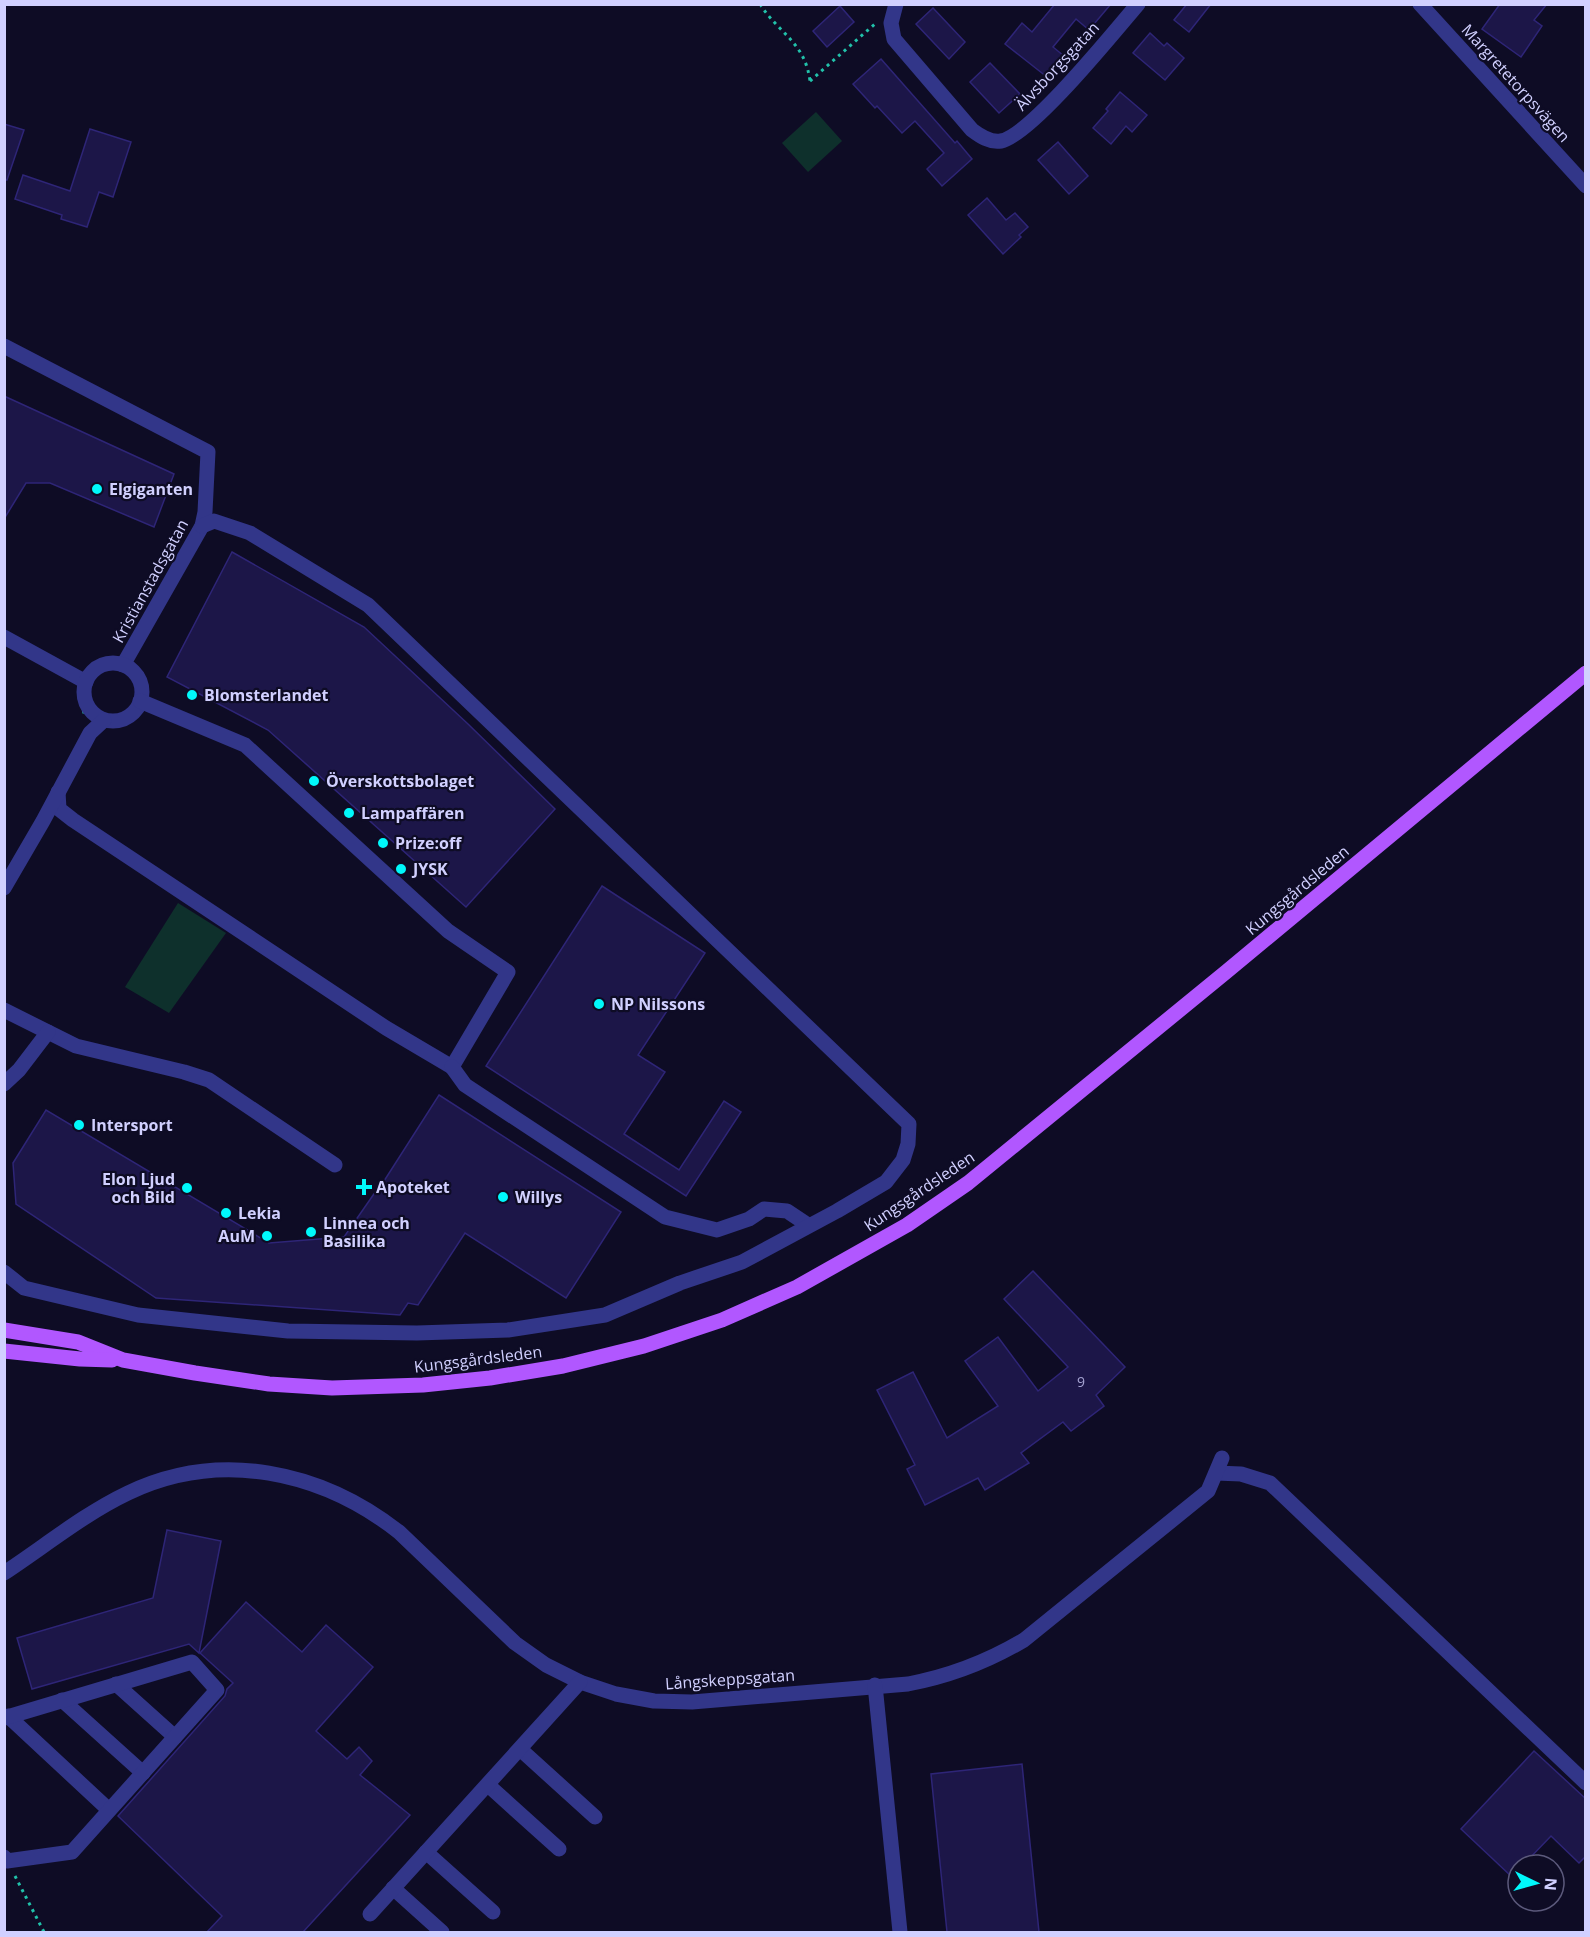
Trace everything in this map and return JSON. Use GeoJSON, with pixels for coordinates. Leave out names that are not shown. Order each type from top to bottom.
{"type":"FeatureCollection","features":[{"type":"Feature","properties":{"kind":"main road","name":"Kungsgårdsleden"},"geometry":{"type":"LineString","coordinates":[[4,1351],[80,1359],[123,1360],[269,1384],[332,1388],[423,1385],[490,1378],[563,1366],[644,1346],[722,1320],[797,1287],[907,1225],[968,1182],[1227,972],[1586,673]]}},
{"type":"Feature","properties":{"kind":"main road","name":"Kungsgårdsleden"},"geometry":{"type":"LineString","coordinates":[[4,1330],[78,1342],[123,1360]]}},
{"type":"Feature","properties":{"kind":"street","name":"Älvsborgsgatan"},"geometry":{"type":"LineString","coordinates":[[896,5],[891,23],[894,39],[972,130],[996,141],[1016,134],[1040,113],[1138,4]]}},
{"type":"Feature","properties":{"kind":"street","name":"Margretetorpsvägen"},"geometry":{"type":"LineString","coordinates":[[1420,4],[1585,184]]}},
{"type":"Feature","properties":{"kind":"street"},"geometry":{"type":"LineString","coordinates":[[4,346],[208,452],[204,519],[250,533],[368,605],[909,1124],[908,1144],[903,1160],[886,1182],[742,1262],[680,1283],[605,1315],[508,1330],[417,1333],[288,1331],[138,1315],[24,1288],[4,1272]]}},
{"type":"Feature","properties":{"kind":"street","name":"Kristianstadsgatan"},"geometry":{"type":"LineString","coordinates":[[123,665],[204,519]]}},
{"type":"Feature","properties":{"kind":"street"},"geometry":{"type":"LineString","coordinates":[[4,637],[86,682]]}},
{"type":"Feature","properties":{"kind":"street"},"geometry":{"type":"LineString","coordinates":[[114,663],[123,665],[137,676],[142,692],[140,701],[136,709],[122,720],[104,720],[89,709],[84,691],[86,682],[97,668],[114,663]]}},
{"type":"Feature","properties":{"kind":"street"},"geometry":{"type":"LineString","coordinates":[[140,701],[245,745],[448,931],[508,972],[452,1067]]}},
{"type":"Feature","properties":{"kind":"street"},"geometry":{"type":"LineString","coordinates":[[4,888],[90,733],[104,720]]}},
{"type":"Feature","properties":{"kind":"street"},"geometry":{"type":"LineString","coordinates":[[58,792],[59,808],[73,820],[386,1028],[452,1067],[465,1085],[665,1217],[717,1230],[749,1219],[764,1209],[787,1211],[808,1225]]}},
{"type":"Feature","properties":{"kind":"street"},"geometry":{"type":"LineString","coordinates":[[43,821],[59,815],[73,820]]}},
{"type":"Feature","properties":{"kind":"street"},"geometry":{"type":"LineString","coordinates":[[4,1010],[76,1046],[209,1080],[335,1164]]}},
{"type":"Feature","properties":{"kind":"street"},"geometry":{"type":"LineString","coordinates":[[4,1084],[19,1070],[48,1032]]}},
{"type":"Feature","properties":{"kind":"street","name":"Långskeppsgatan"},"geometry":{"type":"LineString","coordinates":[[4,1573],[107,1504],[154,1483],[179,1476],[222,1471],[283,1475],[333,1491],[379,1516],[399,1532],[515,1643],[546,1665],[580,1682],[635,1698],[692,1702],[908,1684],[949,1675],[997,1656],[1024,1640],[1208,1491],[1219,1465],[1269,1483],[1586,1784]]}},
{"type":"Feature","properties":{"kind":"street"},"geometry":{"type":"LineString","coordinates":[[6,1717],[192,1662],[217,1690],[72,1852],[6,1859]]}},
{"type":"Feature","properties":{"kind":"street"},"geometry":{"type":"LineString","coordinates":[[370,1914],[580,1682]]}},
{"type":"Feature","properties":{"kind":"street"},"geometry":{"type":"LineString","coordinates":[[116,1684],[175,1737]]}},
{"type":"Feature","properties":{"kind":"street"},"geometry":{"type":"LineString","coordinates":[[875,1685],[900,1932]]}},
{"type":"Feature","properties":{"kind":"street"},"geometry":{"type":"LineString","coordinates":[[62,1700],[143,1773]]}},
{"type":"Feature","properties":{"kind":"street"},"geometry":{"type":"LineString","coordinates":[[6,1717],[109,1810]]}},
{"type":"Feature","properties":{"kind":"street"},"geometry":{"type":"LineString","coordinates":[[520,1749],[596,1817]]}},
{"type":"Feature","properties":{"kind":"street"},"geometry":{"type":"LineString","coordinates":[[488,1785],[559,1849]]}},
{"type":"Feature","properties":{"kind":"street"},"geometry":{"type":"LineString","coordinates":[[426,1852],[493,1912]]}},
{"type":"Feature","properties":{"kind":"street"},"geometry":{"type":"LineString","coordinates":[[393,1888],[442,1932]]}},
{"type":"Feature","properties":{"kind":"path"},"geometry":{"type":"LineString","coordinates":[[760,4],[798,48],[808,64],[810,81],[896,5]]}},
{"type":"Feature","properties":{"kind":"path"},"geometry":{"type":"LineString","coordinates":[[6,1859],[44,1932]]}},
{"type":"Feature","properties":{"kind":"green space"},"geometry":{"type":"Polygon","coordinates":[[[816,112],[842,141],[808,172],[782,143],[816,112]]]}},
{"type":"Feature","properties":{"kind":"green space"},"geometry":{"type":"Polygon","coordinates":[[[178,903],[226,933],[169,1013],[125,987],[178,903]]]}},
{"type":"Feature","properties":{"kind":"building"},"geometry":{"type":"Polygon","coordinates":[[[1055,4],[1111,4],[1089,30],[1076,19],[1053,47],[1064,56],[1047,77],[1005,44],[1022,23],[1032,32],[1055,4]]]}},
{"type":"Feature","properties":{"kind":"building"},"geometry":{"type":"Polygon","coordinates":[[[1187,4],[1211,4],[1189,32],[1174,20],[1187,4]]]}},
{"type":"Feature","properties":{"kind":"building"},"geometry":{"type":"Polygon","coordinates":[[[1500,4],[1547,4],[1534,20],[1542,26],[1521,57],[1482,29],[1500,4]]]}},
{"type":"Feature","properties":{"kind":"building"},"geometry":{"type":"Polygon","coordinates":[[[840,6],[854,22],[827,47],[813,31],[840,6]]]}},
{"type":"Feature","properties":{"kind":"building"},"geometry":{"type":"Polygon","coordinates":[[[933,8],[965,42],[949,59],[916,24],[933,8]]]}},
{"type":"Feature","properties":{"kind":"building"},"geometry":{"type":"Polygon","coordinates":[[[1150,33],[1164,46],[1167,43],[1184,58],[1165,80],[1133,53],[1150,33]]]}},
{"type":"Feature","properties":{"kind":"building"},"geometry":{"type":"Polygon","coordinates":[[[881,59],[955,143],[957,141],[972,159],[942,186],[927,169],[944,153],[915,121],[902,133],[853,84],[881,59]]]}},
{"type":"Feature","properties":{"kind":"building"},"geometry":{"type":"Polygon","coordinates":[[[990,63],[1020,94],[999,113],[970,82],[990,63]]]}},
{"type":"Feature","properties":{"kind":"building"},"geometry":{"type":"Polygon","coordinates":[[[1120,92],[1147,115],[1132,132],[1126,126],[1111,144],[1093,128],[1108,111],[1106,109],[1120,92]]]}},
{"type":"Feature","properties":{"kind":"building"},"geometry":{"type":"Polygon","coordinates":[[[4,124],[24,130],[7,180],[4,180],[4,124]]]}},
{"type":"Feature","properties":{"kind":"building"},"geometry":{"type":"Polygon","coordinates":[[[90,129],[131,142],[113,197],[99,192],[87,227],[61,219],[62,215],[15,199],[23,175],[70,191],[90,129]]]}},
{"type":"Feature","properties":{"kind":"building"},"geometry":{"type":"Polygon","coordinates":[[[1058,142],[1088,176],[1069,194],[1038,160],[1058,142]]]}},
{"type":"Feature","properties":{"kind":"building"},"geometry":{"type":"Polygon","coordinates":[[[987,198],[1006,220],[1015,213],[1028,227],[1003,254],[968,215],[987,198]]]}},
{"type":"Feature","properties":{"kind":"building"},"geometry":{"type":"Polygon","coordinates":[[[4,396],[174,474],[154,527],[50,483],[26,483],[4,519],[4,396]]]}},
{"type":"Feature","properties":{"kind":"building"},"geometry":{"type":"Polygon","coordinates":[[[232,552],[364,627],[555,809],[466,907],[268,730],[167,677],[232,552]]]}},
{"type":"Feature","properties":{"kind":"building","name":"NP Nilssons"},"geometry":{"type":"Polygon","coordinates":[[[602,886],[705,953],[638,1055],[665,1072],[624,1134],[679,1170],[724,1101],[741,1112],[686,1196],[486,1066],[602,886]]]}},
{"type":"Feature","properties":{"kind":"building"},"geometry":{"type":"Polygon","coordinates":[[[439,1095],[621,1212],[566,1298],[465,1233],[418,1305],[408,1303],[400,1315],[156,1298],[16,1204],[13,1163],[46,1110],[269,1243],[344,1237],[377,1192],[439,1095]]]}},
{"type":"Feature","properties":{"kind":"building"},"geometry":{"type":"Polygon","coordinates":[[[1033,1271],[1125,1367],[1096,1395],[1104,1406],[1071,1431],[1063,1422],[1021,1453],[1029,1463],[985,1490],[978,1478],[925,1505],[907,1469],[915,1465],[877,1390],[913,1372],[947,1438],[998,1406],[965,1361],[998,1337],[1038,1391],[1068,1367],[1004,1299],[1033,1271]]]}},
{"type":"Feature","properties":{"kind":"building"},"geometry":{"type":"Polygon","coordinates":[[[167,1530],[221,1541],[199,1653],[189,1644],[32,1689],[17,1638],[153,1598],[167,1530]]]}},
{"type":"Feature","properties":{"kind":"building"},"geometry":{"type":"Polygon","coordinates":[[[246,1602],[302,1652],[326,1625],[373,1667],[316,1731],[347,1759],[359,1747],[372,1761],[360,1775],[410,1815],[303,1932],[207,1932],[222,1916],[118,1816],[225,1696],[227,1689],[233,1683],[200,1653],[246,1602]]]}},
{"type":"Feature","properties":{"kind":"building"},"geometry":{"type":"Polygon","coordinates":[[[1534,1751],[1586,1799],[1586,1856],[1579,1863],[1551,1836],[1535,1853],[1506,1853],[1506,1871],[1461,1829],[1534,1751]]]}},
{"type":"Feature","properties":{"kind":"building"},"geometry":{"type":"Polygon","coordinates":[[[1022,1764],[1039,1932],[947,1932],[931,1774],[1022,1764]]]}},
{"type":"Feature","properties":{"kind":"place","name":"Elgiganten"},"geometry":{"type":"Point","coordinates":[97,489]}},
{"type":"Feature","properties":{"kind":"place","name":"Blomsterlandet"},"geometry":{"type":"Point","coordinates":[192,695]}},
{"type":"Feature","properties":{"kind":"place","name":"Överskottsbolaget"},"geometry":{"type":"Point","coordinates":[314,781]}},
{"type":"Feature","properties":{"kind":"place","name":"Lampaffären"},"geometry":{"type":"Point","coordinates":[349,813]}},
{"type":"Feature","properties":{"kind":"place","name":"Prize:off"},"geometry":{"type":"Point","coordinates":[383,843]}},
{"type":"Feature","properties":{"kind":"place","name":"JYSK"},"geometry":{"type":"Point","coordinates":[401,869]}},
{"type":"Feature","properties":{"kind":"place","name":"NP Nilssons"},"geometry":{"type":"Point","coordinates":[599,1004]}},
{"type":"Feature","properties":{"kind":"place","name":"Intersport"},"geometry":{"type":"Point","coordinates":[79,1125]}},
{"type":"Feature","properties":{"kind":"place","name":"Apoteket"},"geometry":{"type":"Point","coordinates":[364,1187]}},
{"type":"Feature","properties":{"kind":"place","name":"Elon Ljud och Bild"},"geometry":{"type":"Point","coordinates":[187,1188]}},
{"type":"Feature","properties":{"kind":"place","name":"Willys"},"geometry":{"type":"Point","coordinates":[503,1197]}},
{"type":"Feature","properties":{"kind":"place","name":"Lekia"},"geometry":{"type":"Point","coordinates":[226,1213]}},
{"type":"Feature","properties":{"kind":"place","name":"Linnea och Basilika"},"geometry":{"type":"Point","coordinates":[311,1232]}},
{"type":"Feature","properties":{"kind":"place","name":"AuM"},"geometry":{"type":"Point","coordinates":[267,1236]}}]}
